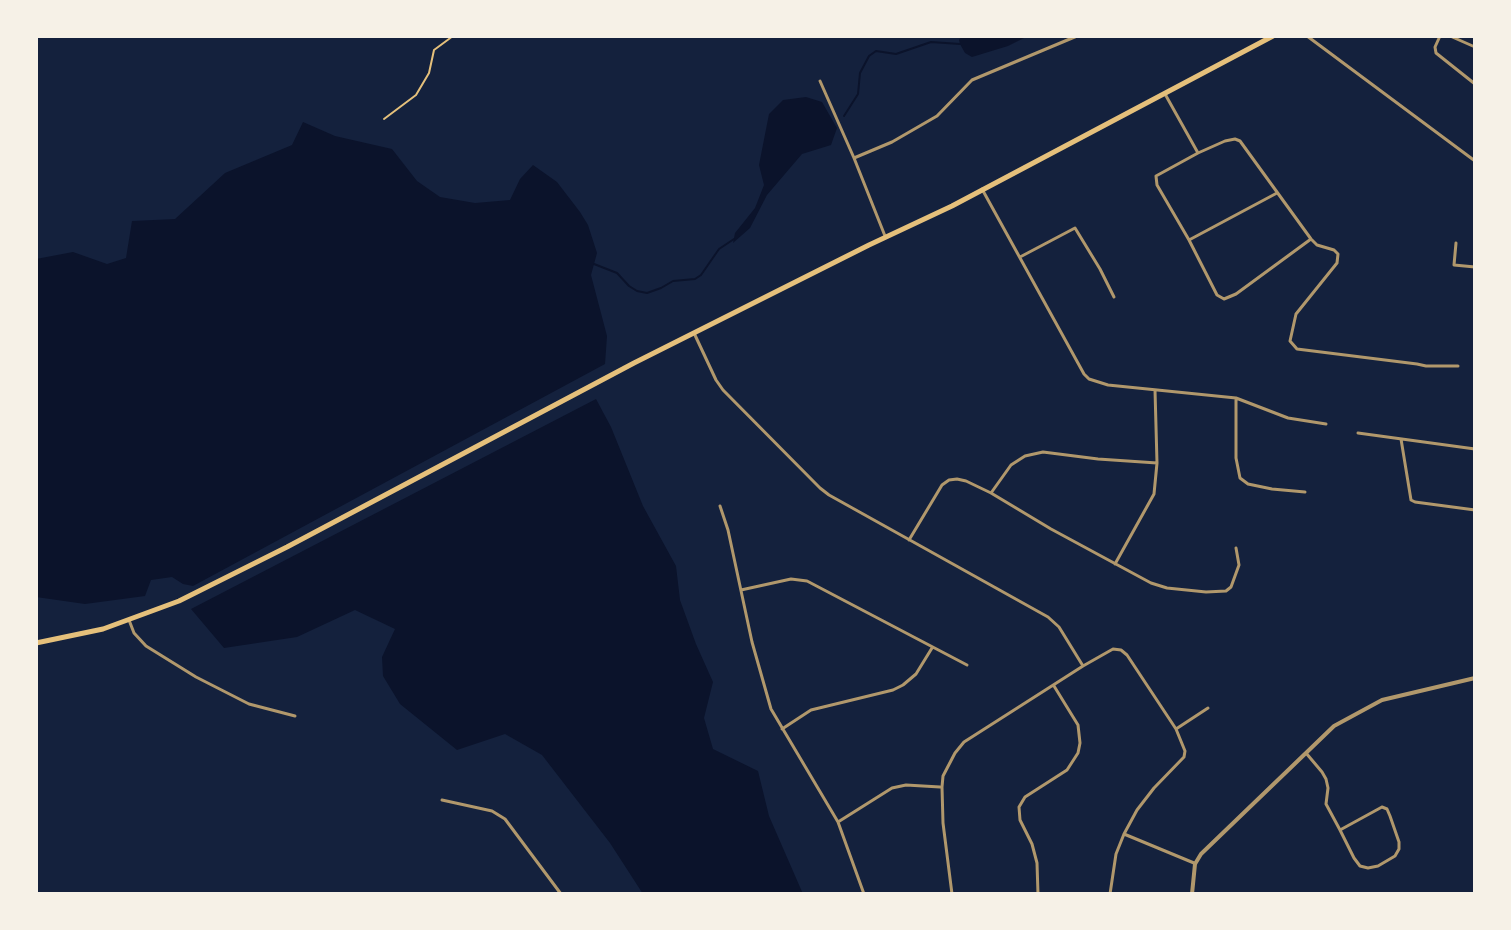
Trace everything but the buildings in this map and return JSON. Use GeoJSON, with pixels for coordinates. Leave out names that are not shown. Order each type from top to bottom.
{"type":"FeatureCollection","features":[{"type":"Feature","properties":{"kind":"main road"},"geometry":{"type":"LineString","coordinates":[[36,643],[103,629],[179,601],[634,363],[927,219],[1273,36]]}},
{"type":"Feature","properties":{"kind":"street"},"geometry":{"type":"LineString","coordinates":[[854,158],[892,142],[937,116],[972,80],[1077,36]]}},
{"type":"Feature","properties":{"kind":"street"},"geometry":{"type":"LineString","coordinates":[[1307,36],[1475,161]]}},
{"type":"Feature","properties":{"kind":"street"},"geometry":{"type":"LineString","coordinates":[[1440,36],[1436,53],[1475,84]]}},
{"type":"Feature","properties":{"kind":"street"},"geometry":{"type":"LineString","coordinates":[[1450,36],[1475,47]]}},
{"type":"Feature","properties":{"kind":"street"},"geometry":{"type":"LineString","coordinates":[[820,81],[885,237]]}},
{"type":"Feature","properties":{"kind":"street"},"geometry":{"type":"LineString","coordinates":[[1165,94],[1198,153]]}},
{"type":"Feature","properties":{"kind":"street"},"geometry":{"type":"LineString","coordinates":[[1311,239],[1236,294],[1224,299],[1217,295],[1157,185],[1156,176],[1225,141],[1240,141],[1311,239],[1338,254],[1337,263],[1296,314],[1290,341],[1297,349],[1426,366],[1458,366]]}},
{"type":"Feature","properties":{"kind":"street"},"geometry":{"type":"LineString","coordinates":[[982,189],[1089,379],[1108,385],[1236,398],[1288,418],[1326,424]]}},
{"type":"Feature","properties":{"kind":"street"},"geometry":{"type":"LineString","coordinates":[[1189,240],[1277,193]]}},
{"type":"Feature","properties":{"kind":"street"},"geometry":{"type":"LineString","coordinates":[[1020,257],[1075,228],[1114,297]]}},
{"type":"Feature","properties":{"kind":"street"},"geometry":{"type":"LineString","coordinates":[[1456,243],[1454,265],[1475,267]]}},
{"type":"Feature","properties":{"kind":"street"},"geometry":{"type":"LineString","coordinates":[[694,333],[723,390],[820,488],[1048,617],[1059,627],[1083,666]]}},
{"type":"Feature","properties":{"kind":"street"},"geometry":{"type":"LineString","coordinates":[[1115,564],[1154,494],[1157,463],[1154,389]]}},
{"type":"Feature","properties":{"kind":"street"},"geometry":{"type":"LineString","coordinates":[[1236,398],[1237,467],[1240,478],[1248,484],[1305,492]]}},
{"type":"Feature","properties":{"kind":"street"},"geometry":{"type":"LineString","coordinates":[[1358,433],[1475,449]]}},
{"type":"Feature","properties":{"kind":"street"},"geometry":{"type":"LineString","coordinates":[[1401,439],[1411,500],[1475,510]]}},
{"type":"Feature","properties":{"kind":"street"},"geometry":{"type":"LineString","coordinates":[[991,493],[1011,465],[1025,456],[1043,452],[1157,463]]}},
{"type":"Feature","properties":{"kind":"street"},"geometry":{"type":"LineString","coordinates":[[909,540],[942,485],[957,479],[991,493],[1115,564],[1167,588],[1226,591],[1231,587],[1239,565],[1236,548]]}},
{"type":"Feature","properties":{"kind":"street"},"geometry":{"type":"LineString","coordinates":[[720,506],[771,709],[838,822],[864,894]]}},
{"type":"Feature","properties":{"kind":"street"},"geometry":{"type":"LineString","coordinates":[[741,590],[791,579],[807,581],[967,665]]}},
{"type":"Feature","properties":{"kind":"street"},"geometry":{"type":"LineString","coordinates":[[129,620],[134,633],[151,650],[196,677],[249,704],[295,716]]}},
{"type":"Feature","properties":{"kind":"street"},"geometry":{"type":"LineString","coordinates":[[782,729],[811,710],[903,685],[916,674],[932,648]]}},
{"type":"Feature","properties":{"kind":"street"},"geometry":{"type":"LineString","coordinates":[[952,894],[942,787],[949,762],[964,742],[1083,666],[1118,649],[1124,652],[1176,729],[1184,745],[1184,757],[1154,788],[1124,834],[1116,854],[1110,894]]}},
{"type":"Feature","properties":{"kind":"street"},"geometry":{"type":"LineString","coordinates":[[1192,894],[1195,864],[1215,840],[1334,726],[1382,700],[1475,678]]}},
{"type":"Feature","properties":{"kind":"street"},"geometry":{"type":"LineString","coordinates":[[1038,894],[1037,863],[1020,820],[1019,807],[1025,797],[1067,770],[1080,743],[1078,725],[1054,686]]}},
{"type":"Feature","properties":{"kind":"street"},"geometry":{"type":"LineString","coordinates":[[1176,729],[1208,708]]}},
{"type":"Feature","properties":{"kind":"street"},"geometry":{"type":"LineString","coordinates":[[1306,753],[1326,779],[1326,804],[1356,862],[1363,867],[1378,866],[1395,856],[1399,849],[1385,808],[1375,810],[1340,830]]}},
{"type":"Feature","properties":{"kind":"street"},"geometry":{"type":"LineString","coordinates":[[838,822],[892,788],[906,785],[942,787]]}},
{"type":"Feature","properties":{"kind":"street"},"geometry":{"type":"LineString","coordinates":[[442,800],[484,809],[505,819],[561,894]]}},
{"type":"Feature","properties":{"kind":"street"},"geometry":{"type":"LineString","coordinates":[[1124,834],[1195,864]]}},
{"type":"Feature","properties":{"kind":"path"},"geometry":{"type":"LineString","coordinates":[[384,119],[416,95],[429,73],[434,50],[453,36]]}},
{"type":"Feature","properties":{"kind":"water"},"geometry":{"type":"Polygon","coordinates":[[[962,36],[1028,36],[972,57],[965,53],[960,44],[962,36]]]}},
{"type":"Feature","properties":{"kind":"water"},"geometry":{"type":"Polygon","coordinates":[[[806,97],[822,102],[837,128],[831,145],[802,154],[767,195],[750,228],[733,243],[735,233],[755,208],[764,185],[759,165],[769,114],[783,100],[806,97]]]}},
{"type":"Feature","properties":{"kind":"water"},"geometry":{"type":"Polygon","coordinates":[[[303,122],[335,136],[392,149],[417,181],[440,197],[475,203],[510,200],[520,179],[533,165],[557,182],[588,225],[597,253],[591,275],[607,336],[605,364],[193,586],[172,577],[151,580],[145,596],[85,604],[36,597],[36,259],[73,252],[107,264],[126,258],[132,221],[175,219],[225,173],[292,145],[303,122]]]}},
{"type":"Feature","properties":{"kind":"water"},"geometry":{"type":"Polygon","coordinates":[[[596,399],[611,427],[643,506],[676,566],[680,600],[713,682],[704,718],[713,749],[758,771],[769,816],[803,894],[643,894],[610,843],[542,755],[505,734],[457,750],[400,704],[383,676],[382,657],[395,629],[355,610],[297,637],[224,648],[191,609],[596,399]]]}},
{"type":"Feature","properties":{"kind":"waterway"},"geometry":{"type":"LineString","coordinates":[[844,116],[858,94],[860,73],[869,56],[876,51],[896,54],[931,42],[960,44]]}},
{"type":"Feature","properties":{"kind":"waterway"},"geometry":{"type":"LineString","coordinates":[[594,264],[617,273],[629,286],[647,293],[673,281],[695,279],[719,249],[734,239]]}}]}
